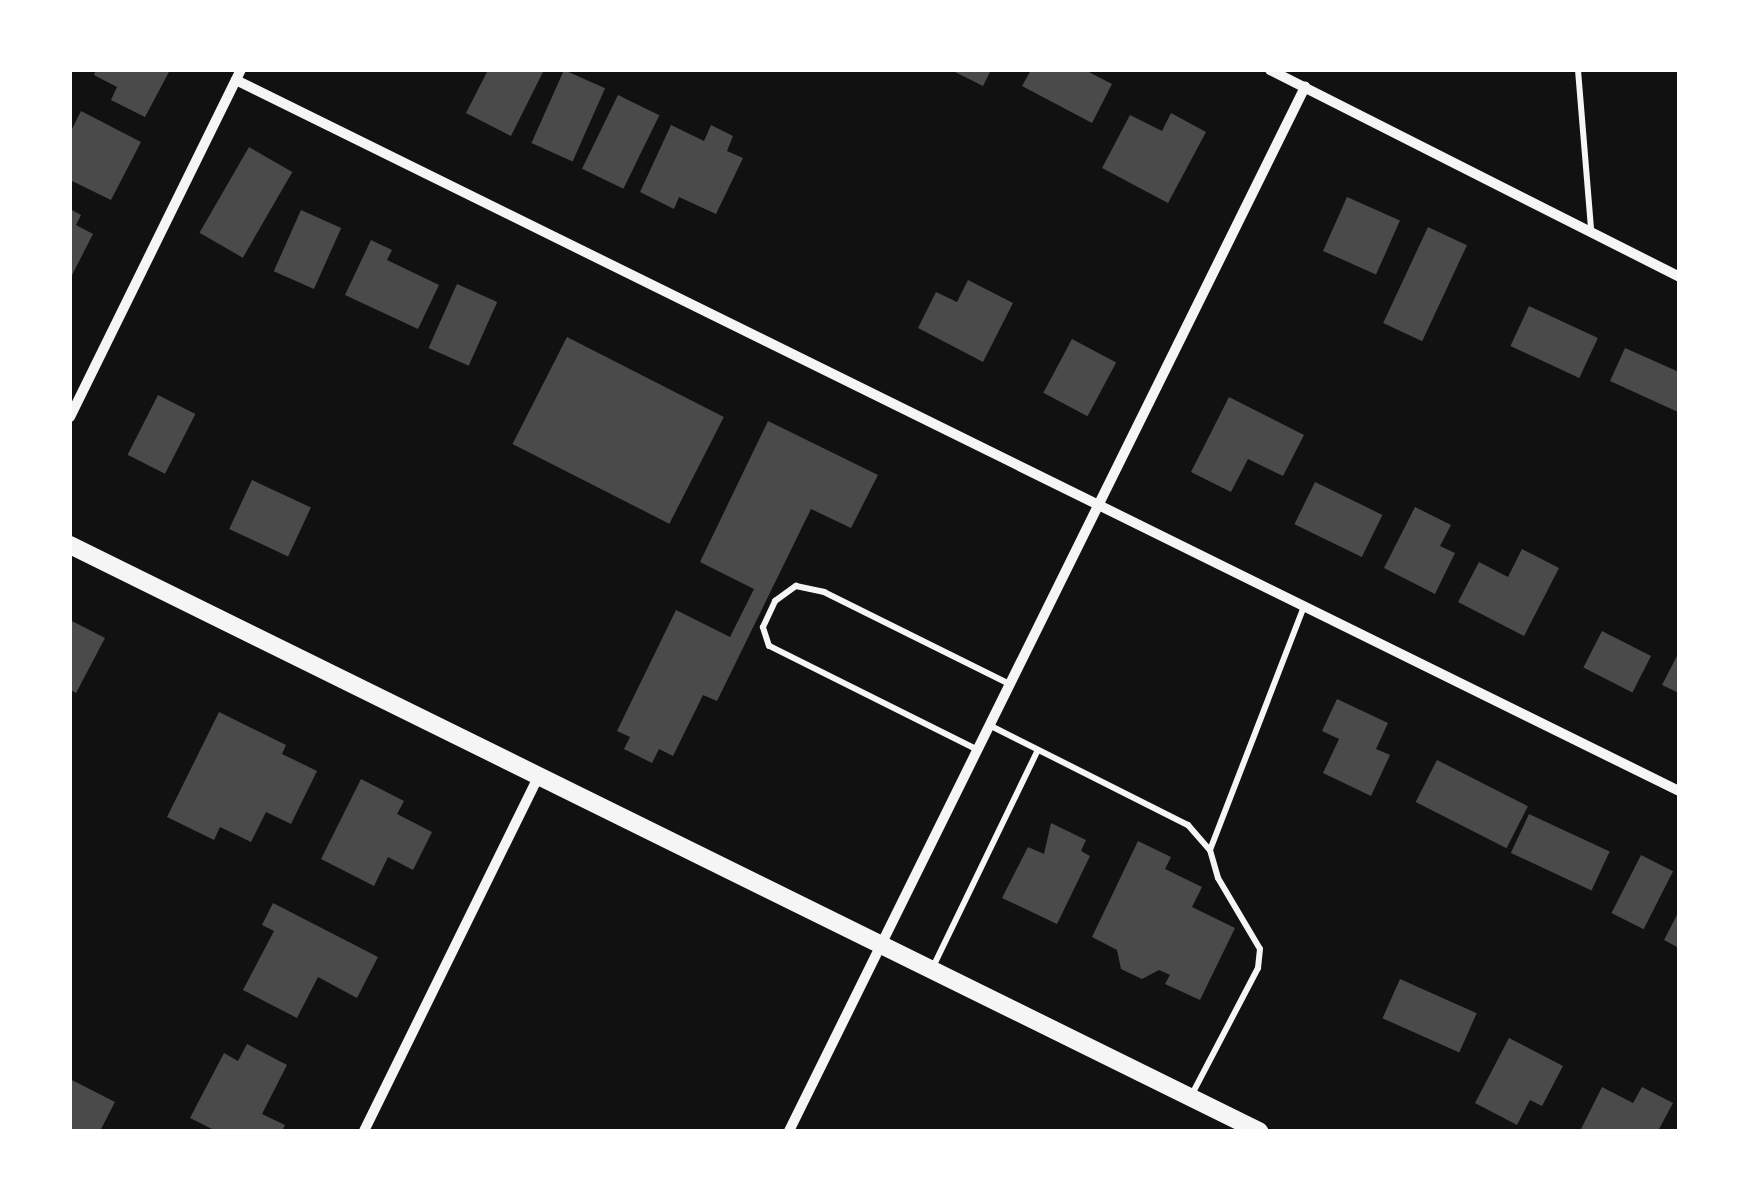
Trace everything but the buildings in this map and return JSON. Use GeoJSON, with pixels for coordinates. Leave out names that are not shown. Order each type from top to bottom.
{"type":"FeatureCollection","features":[{"type":"Feature","properties":{"kind":"street"},"geometry":{"type":"LineString","coordinates":[[1270,70],[1591,228],[1679,277]]}},
{"type":"Feature","properties":{"kind":"street"},"geometry":{"type":"LineString","coordinates":[[70,417],[238,75],[1679,791]]}},
{"type":"Feature","properties":{"kind":"street"},"geometry":{"type":"LineString","coordinates":[[788,1131],[1305,88]]}},
{"type":"Feature","properties":{"kind":"street"},"geometry":{"type":"LineString","coordinates":[[70,545],[1190,1097],[1237,1126],[1259,1131]]}},
{"type":"Feature","properties":{"kind":"street"},"geometry":{"type":"LineString","coordinates":[[364,1131],[539,776]]}},
{"type":"Feature","properties":{"kind":"lane"},"geometry":{"type":"LineString","coordinates":[[1578,70],[1591,228]]}},
{"type":"Feature","properties":{"kind":"lane"},"geometry":{"type":"LineString","coordinates":[[977,749],[769,646],[762,637],[769,614],[784,590],[824,592],[1008,684]]}},
{"type":"Feature","properties":{"kind":"lane"},"geometry":{"type":"LineString","coordinates":[[1210,850],[1304,606]]}},
{"type":"Feature","properties":{"kind":"lane"},"geometry":{"type":"LineString","coordinates":[[988,725],[1188,825],[1210,850],[1218,878],[1260,949],[1258,968],[1190,1097]]}},
{"type":"Feature","properties":{"kind":"lane"},"geometry":{"type":"LineString","coordinates":[[932,969],[1038,750]]}}]}
